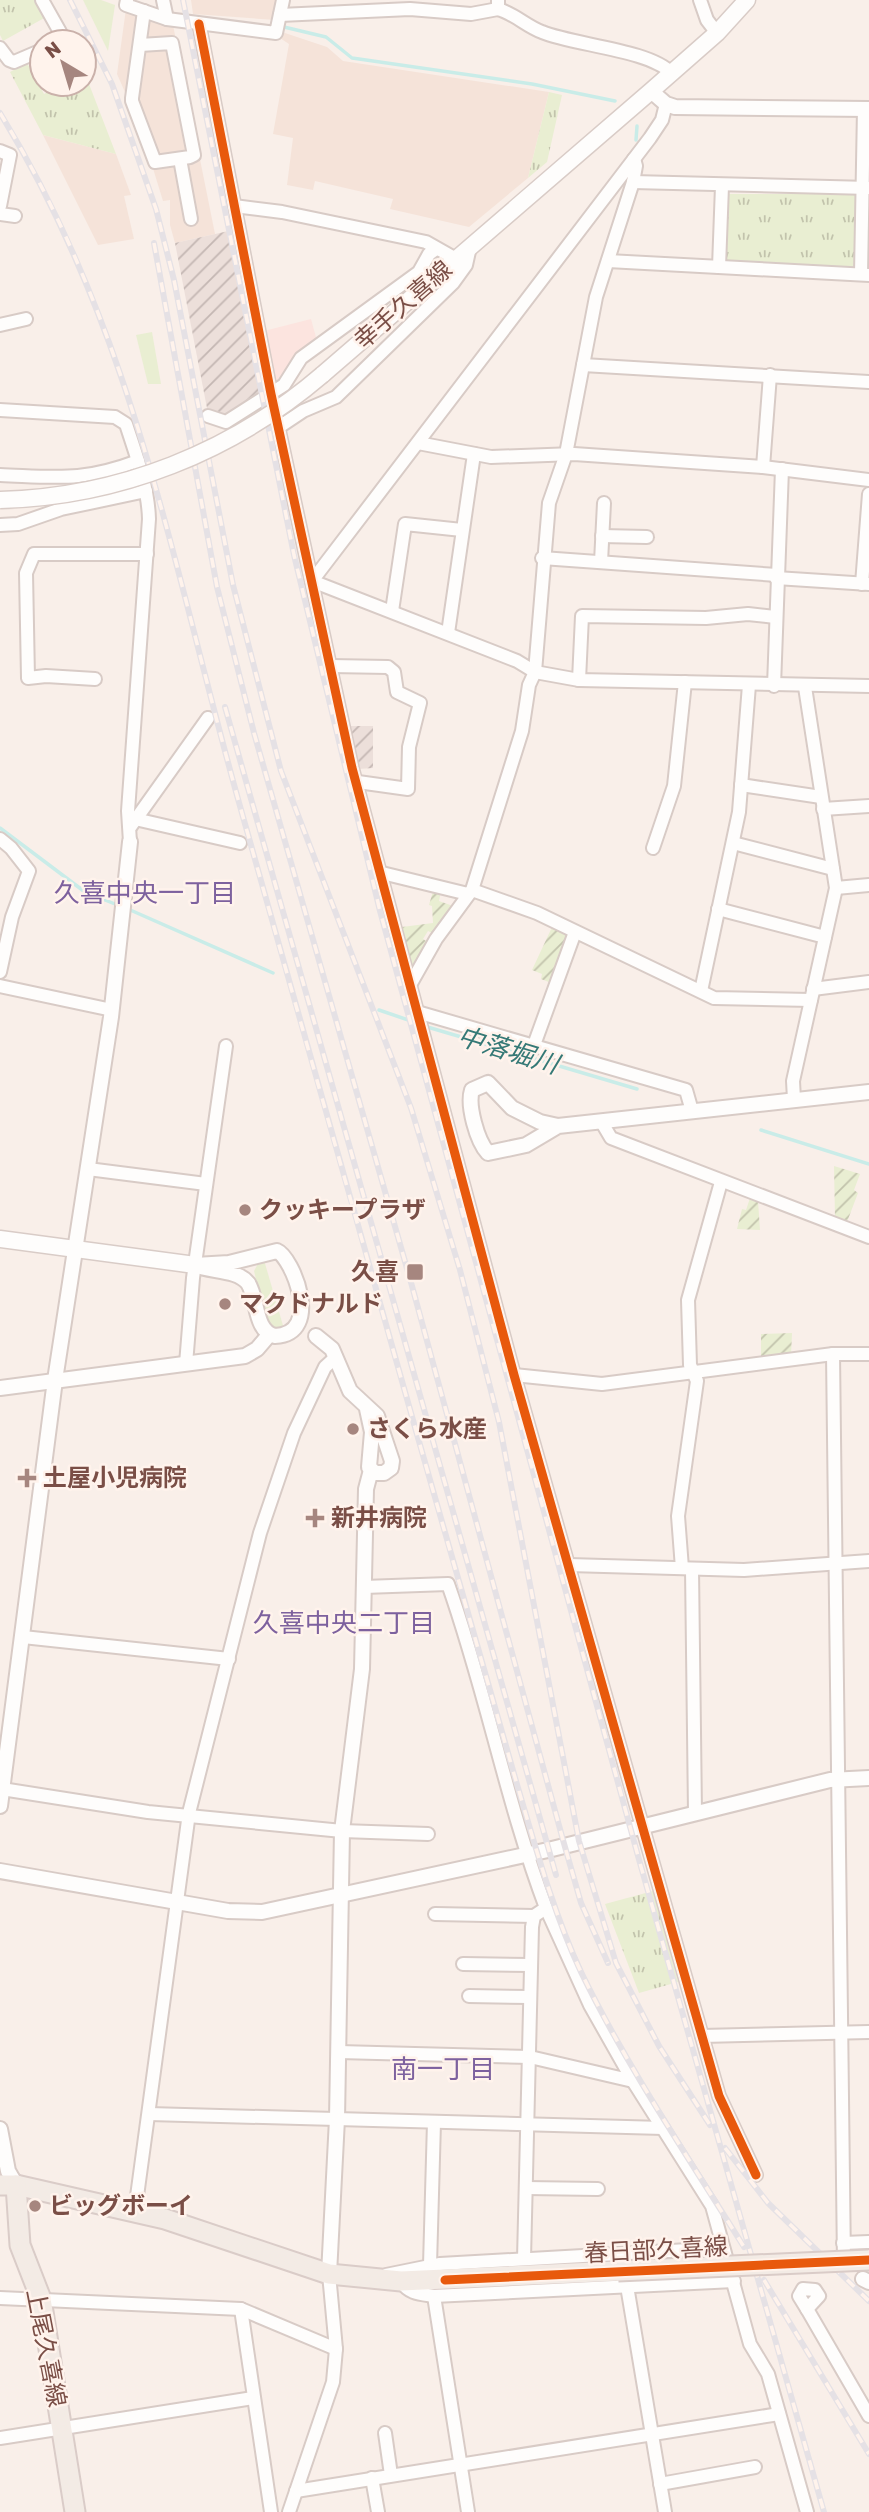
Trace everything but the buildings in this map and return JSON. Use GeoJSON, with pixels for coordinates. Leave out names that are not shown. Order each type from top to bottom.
{"type":"FeatureCollection","features":[{"type":"Feature","properties":{"kind":"main road","name":"幸手久喜線"},"geometry":{"type":"LineString","coordinates":[[0,500],[97,489],[174,465],[251,427],[322,375],[671,74],[717,33],[747,0]]}},
{"type":"Feature","properties":{"kind":"main road"},"geometry":{"type":"LineString","coordinates":[[0,1239],[195,1265]]}},
{"type":"Feature","properties":{"kind":"main road","name":"春日部久喜線"},"geometry":{"type":"LineString","coordinates":[[8,2185],[135,2211],[329,2274],[372,2280],[622,2279],[869,2259]]}},
{"type":"Feature","properties":{"kind":"main road","name":"上尾久喜線"},"geometry":{"type":"LineString","coordinates":[[8,2185],[20,2245],[41,2300],[75,2512]]}},
{"type":"Feature","properties":{"kind":"street"},"geometry":{"type":"LineString","coordinates":[[42,0],[58,28]]}},
{"type":"Feature","properties":{"kind":"street"},"geometry":{"type":"LineString","coordinates":[[127,0],[126,5],[167,19],[276,33],[283,0]]}},
{"type":"Feature","properties":{"kind":"street"},"geometry":{"type":"LineString","coordinates":[[163,0],[167,19]]}},
{"type":"Feature","properties":{"kind":"street"},"geometry":{"type":"LineString","coordinates":[[700,0],[707,20],[717,33]]}},
{"type":"Feature","properties":{"kind":"street"},"geometry":{"type":"LineString","coordinates":[[280,15],[410,9],[471,15],[498,4],[544,33],[645,58],[662,64],[671,74]]}},
{"type":"Feature","properties":{"kind":"street"},"geometry":{"type":"LineString","coordinates":[[139,45],[172,43],[194,155],[155,162],[132,101],[139,45],[144,11]]}},
{"type":"Feature","properties":{"kind":"street"},"geometry":{"type":"LineString","coordinates":[[199,24],[271,394],[352,768],[358,782],[514,1376],[702,2036],[721,2101],[756,2175]]}},
{"type":"Feature","properties":{"kind":"street"},"geometry":{"type":"LineString","coordinates":[[0,47],[9,60],[14,62],[28,56]]}},
{"type":"Feature","properties":{"kind":"street"},"geometry":{"type":"LineString","coordinates":[[608,261],[865,274],[867,109],[666,104],[651,91]]}},
{"type":"Feature","properties":{"kind":"street"},"geometry":{"type":"LineString","coordinates":[[312,581],[634,159],[659,125],[666,104]]}},
{"type":"Feature","properties":{"kind":"street"},"geometry":{"type":"LineString","coordinates":[[0,151],[10,155],[0,206]]}},
{"type":"Feature","properties":{"kind":"street"},"geometry":{"type":"LineString","coordinates":[[180,159],[191,219]]}},
{"type":"Feature","properties":{"kind":"street"},"geometry":{"type":"LineString","coordinates":[[410,985],[436,939],[470,892],[523,731],[529,685],[535,672],[542,558],[549,503],[566,454],[596,297],[633,182],[636,166],[634,159]]}},
{"type":"Feature","properties":{"kind":"street"},"geometry":{"type":"LineString","coordinates":[[633,182],[866,188]]}},
{"type":"Feature","properties":{"kind":"street"},"geometry":{"type":"LineString","coordinates":[[719,267],[722,186]]}},
{"type":"Feature","properties":{"kind":"street"},"geometry":{"type":"LineString","coordinates":[[234,206],[282,212],[426,242],[436,249],[444,249],[456,259]]}},
{"type":"Feature","properties":{"kind":"street"},"geometry":{"type":"LineString","coordinates":[[0,214],[15,216]]}},
{"type":"Feature","properties":{"kind":"street"},"geometry":{"type":"LineString","coordinates":[[278,427],[303,411],[336,397],[453,283],[466,265],[470,247]]}},
{"type":"Feature","properties":{"kind":"street"},"geometry":{"type":"LineString","coordinates":[[208,416],[226,422],[284,385],[301,358],[419,272],[429,254],[436,249]]}},
{"type":"Feature","properties":{"kind":"street"},"geometry":{"type":"LineString","coordinates":[[0,325],[26,319]]}},
{"type":"Feature","properties":{"kind":"street"},"geometry":{"type":"LineString","coordinates":[[583,365],[869,382]]}},
{"type":"Feature","properties":{"kind":"street"},"geometry":{"type":"LineString","coordinates":[[763,467],[770,375]]}},
{"type":"Feature","properties":{"kind":"street"},"geometry":{"type":"LineString","coordinates":[[0,410],[115,417],[126,424],[138,461],[146,491],[149,519],[128,811],[133,822]]}},
{"type":"Feature","properties":{"kind":"street"},"geometry":{"type":"LineString","coordinates":[[418,443],[509,458],[566,454],[763,467],[869,480]]}},
{"type":"Feature","properties":{"kind":"street"},"geometry":{"type":"LineString","coordinates":[[448,633],[474,454]]}},
{"type":"Feature","properties":{"kind":"street"},"geometry":{"type":"LineString","coordinates":[[0,475],[68,479],[115,470],[138,461]]}},
{"type":"Feature","properties":{"kind":"street"},"geometry":{"type":"LineString","coordinates":[[774,686],[782,469]]}},
{"type":"Feature","properties":{"kind":"street"},"geometry":{"type":"LineString","coordinates":[[0,525],[18,524],[61,509],[146,491]]}},
{"type":"Feature","properties":{"kind":"street"},"geometry":{"type":"LineString","coordinates":[[542,558],[866,584],[869,494]]}},
{"type":"Feature","properties":{"kind":"street"},"geometry":{"type":"LineString","coordinates":[[601,562],[604,503]]}},
{"type":"Feature","properties":{"kind":"street"},"geometry":{"type":"LineString","coordinates":[[392,611],[405,524],[462,530]]}},
{"type":"Feature","properties":{"kind":"street"},"geometry":{"type":"LineString","coordinates":[[602,536],[647,537]]}},
{"type":"Feature","properties":{"kind":"street"},"geometry":{"type":"LineString","coordinates":[[95,679],[47,676],[29,678],[26,573],[34,554],[146,554]]}},
{"type":"Feature","properties":{"kind":"street"},"geometry":{"type":"LineString","coordinates":[[312,581],[517,661],[535,672],[579,680],[805,687],[869,686]]}},
{"type":"Feature","properties":{"kind":"street"},"geometry":{"type":"LineString","coordinates":[[579,680],[582,616],[706,618],[748,614],[775,617]]}},
{"type":"Feature","properties":{"kind":"street"},"geometry":{"type":"LineString","coordinates":[[331,666],[388,667],[394,673],[397,692],[420,703],[409,747],[408,789],[358,782]]}},
{"type":"Feature","properties":{"kind":"street"},"geometry":{"type":"LineString","coordinates":[[653,848],[674,786],[685,682]]}},
{"type":"Feature","properties":{"kind":"street"},"geometry":{"type":"LineString","coordinates":[[701,991],[733,843],[741,785],[749,685]]}},
{"type":"Feature","properties":{"kind":"street"},"geometry":{"type":"LineString","coordinates":[[794,1099],[793,1081],[836,888],[805,687]]}},
{"type":"Feature","properties":{"kind":"street"},"geometry":{"type":"LineString","coordinates":[[0,1806],[55,1380],[112,1010],[133,822],[208,718]]}},
{"type":"Feature","properties":{"kind":"street"},"geometry":{"type":"LineString","coordinates":[[741,785],[822,803],[869,806]]}},
{"type":"Feature","properties":{"kind":"street"},"geometry":{"type":"LineString","coordinates":[[133,822],[240,843]]}},
{"type":"Feature","properties":{"kind":"street"},"geometry":{"type":"LineString","coordinates":[[0,839],[11,848],[29,871],[12,917],[0,972]]}},
{"type":"Feature","properties":{"kind":"street"},"geometry":{"type":"LineString","coordinates":[[733,843],[833,869]]}},
{"type":"Feature","properties":{"kind":"street"},"geometry":{"type":"LineString","coordinates":[[382,873],[470,892],[537,913],[714,998],[812,995],[869,982]]}},
{"type":"Feature","properties":{"kind":"street"},"geometry":{"type":"LineString","coordinates":[[836,888],[869,885]]}},
{"type":"Feature","properties":{"kind":"street"},"geometry":{"type":"LineString","coordinates":[[718,909],[825,937]]}},
{"type":"Feature","properties":{"kind":"street"},"geometry":{"type":"LineString","coordinates":[[534,1045],[575,932]]}},
{"type":"Feature","properties":{"kind":"street"},"geometry":{"type":"LineString","coordinates":[[0,986],[112,1010]]}},
{"type":"Feature","properties":{"kind":"street"},"geometry":{"type":"LineString","coordinates":[[417,1014],[687,1090],[692,1111]]}},
{"type":"Feature","properties":{"kind":"street"},"geometry":{"type":"LineString","coordinates":[[186,1364],[184,1350],[226,1046]]}},
{"type":"Feature","properties":{"kind":"street"},"geometry":{"type":"LineString","coordinates":[[558,1126],[520,1113],[488,1083],[475,1086],[470,1094],[482,1146],[488,1153],[526,1144],[558,1126],[869,1092]]}},
{"type":"Feature","properties":{"kind":"street"},"geometry":{"type":"LineString","coordinates":[[601,1121],[611,1138],[869,1237]]}},
{"type":"Feature","properties":{"kind":"street"},"geometry":{"type":"LineString","coordinates":[[88,1169],[206,1184]]}},
{"type":"Feature","properties":{"kind":"street"},"geometry":{"type":"LineString","coordinates":[[695,1813],[687,1569],[678,1516],[697,1381],[690,1365],[688,1300],[721,1182]]}},
{"type":"Feature","properties":{"kind":"street"},"geometry":{"type":"LineString","coordinates":[[195,1265],[229,1264],[277,1251],[286,1256],[303,1315],[316,1336],[327,1343],[336,1357],[350,1391],[377,1416],[392,1461],[391,1468],[384,1473],[371,1471]]}},
{"type":"Feature","properties":{"kind":"street"},"geometry":{"type":"LineString","coordinates":[[255,1258],[250,1263],[249,1285],[269,1335]]}},
{"type":"Feature","properties":{"kind":"street"},"geometry":{"type":"LineString","coordinates":[[195,1265],[238,1276],[249,1285]]}},
{"type":"Feature","properties":{"kind":"street"},"geometry":{"type":"LineString","coordinates":[[286,1335],[298,1327],[303,1315]]}},
{"type":"Feature","properties":{"kind":"street"},"geometry":{"type":"LineString","coordinates":[[0,1388],[244,1356],[257,1349],[269,1335],[316,1336]]}},
{"type":"Feature","properties":{"kind":"street"},"geometry":{"type":"LineString","coordinates":[[514,1376],[602,1384],[833,1354],[869,1354]]}},
{"type":"Feature","properties":{"kind":"street"},"geometry":{"type":"LineString","coordinates":[[833,1354],[843,2243],[839,2260],[867,2279]]}},
{"type":"Feature","properties":{"kind":"street"},"geometry":{"type":"LineString","coordinates":[[135,2211],[174,1902],[189,1813],[260,1533],[294,1433],[326,1367],[336,1357]]}},
{"type":"Feature","properties":{"kind":"street"},"geometry":{"type":"LineString","coordinates":[[289,2512],[333,2382],[336,2350],[329,2274],[339,2052],[342,1831],[362,1668],[366,1489],[371,1471],[369,1459],[372,1432],[367,1409]]}},
{"type":"Feature","properties":{"kind":"street"},"geometry":{"type":"LineString","coordinates":[[569,1565],[744,1570],[869,1560]]}},
{"type":"Feature","properties":{"kind":"street"},"geometry":{"type":"LineString","coordinates":[[364,1587],[449,1584],[478,1679],[518,1832],[546,1908],[590,2005],[633,2081],[712,2206],[753,2352],[768,2374],[807,2512]]}},
{"type":"Feature","properties":{"kind":"street"},"geometry":{"type":"LineString","coordinates":[[23,1637],[229,1659]]}},
{"type":"Feature","properties":{"kind":"street"},"geometry":{"type":"LineString","coordinates":[[0,1871],[252,1913],[526,1855],[837,1779],[869,1778]]}},
{"type":"Feature","properties":{"kind":"street"},"geometry":{"type":"LineString","coordinates":[[2,1789],[148,1812],[189,1813],[342,1831],[428,1835]]}},
{"type":"Feature","properties":{"kind":"street"},"geometry":{"type":"LineString","coordinates":[[435,1914],[534,1916],[546,1908]]}},
{"type":"Feature","properties":{"kind":"street"},"geometry":{"type":"LineString","coordinates":[[524,2259],[534,1916]]}},
{"type":"Feature","properties":{"kind":"street"},"geometry":{"type":"LineString","coordinates":[[463,1964],[531,1965]]}},
{"type":"Feature","properties":{"kind":"street"},"geometry":{"type":"LineString","coordinates":[[469,1996],[530,1997]]}},
{"type":"Feature","properties":{"kind":"street"},"geometry":{"type":"LineString","coordinates":[[702,2036],[869,2032]]}},
{"type":"Feature","properties":{"kind":"street"},"geometry":{"type":"LineString","coordinates":[[339,2052],[530,2057],[633,2081]]}},
{"type":"Feature","properties":{"kind":"street"},"geometry":{"type":"LineString","coordinates":[[149,2114],[663,2128]]}},
{"type":"Feature","properties":{"kind":"street"},"geometry":{"type":"LineString","coordinates":[[430,2265],[434,2122]]}},
{"type":"Feature","properties":{"kind":"street"},"geometry":{"type":"LineString","coordinates":[[0,2129],[8,2185]]}},
{"type":"Feature","properties":{"kind":"street"},"geometry":{"type":"LineString","coordinates":[[526,2188],[598,2189]]}},
{"type":"Feature","properties":{"kind":"street"},"geometry":{"type":"LineString","coordinates":[[843,2243],[869,2242]]}},
{"type":"Feature","properties":{"kind":"street"},"geometry":{"type":"LineString","coordinates":[[372,2280],[430,2265],[723,2248]]}},
{"type":"Feature","properties":{"kind":"street"},"geometry":{"type":"LineString","coordinates":[[401,2281],[405,2288],[415,2294],[434,2296],[622,2279],[734,2281]]}},
{"type":"Feature","properties":{"kind":"street"},"geometry":{"type":"LineString","coordinates":[[622,2279],[665,2512]]}},
{"type":"Feature","properties":{"kind":"street"},"geometry":{"type":"LineString","coordinates":[[434,2296],[468,2512]]}},
{"type":"Feature","properties":{"kind":"street"},"geometry":{"type":"LineString","coordinates":[[0,2298],[241,2309],[336,2350]]}},
{"type":"Feature","properties":{"kind":"street"},"geometry":{"type":"LineString","coordinates":[[241,2309],[271,2512]]}},
{"type":"Feature","properties":{"kind":"street"},"geometry":{"type":"LineString","coordinates":[[807,2309],[869,2416]]}},
{"type":"Feature","properties":{"kind":"street"},"geometry":{"type":"LineString","coordinates":[[0,2438],[253,2398]]}},
{"type":"Feature","properties":{"kind":"street"},"geometry":{"type":"LineString","coordinates":[[296,2491],[779,2414]]}},
{"type":"Feature","properties":{"kind":"street"},"geometry":{"type":"LineString","coordinates":[[384,2433],[391,2475]]}},
{"type":"Feature","properties":{"kind":"street"},"geometry":{"type":"LineString","coordinates":[[660,2484],[755,2467]]}},
{"type":"Feature","properties":{"kind":"street"},"geometry":{"type":"LineString","coordinates":[[372,2478],[378,2512]]}},
{"type":"Feature","properties":{"kind":"shaded area"},"geometry":{"type":"Polygon","coordinates":[[[191,0],[279,0],[275,20],[193,14],[191,0]]]}},
{"type":"Feature","properties":{"kind":"shaded area"},"geometry":{"type":"Polygon","coordinates":[[[126,9],[173,25],[215,234],[175,243],[170,225],[170,200],[163,201],[140,126],[117,74],[126,9]]]}},
{"type":"Feature","properties":{"kind":"shaded area"},"geometry":{"type":"Polygon","coordinates":[[[282,32],[327,47],[343,61],[549,92],[528,178],[469,227],[390,209],[393,199],[315,181],[313,190],[287,185],[293,138],[273,134],[289,44],[280,38],[282,32]]]}},
{"type":"Feature","properties":{"kind":"shaded area"},"geometry":{"type":"Polygon","coordinates":[[[43,135],[116,154],[131,195],[124,196],[134,239],[98,245],[43,135]]]}},
{"type":"Feature","properties":{"kind":"shaded area"},"geometry":{"type":"Polygon","coordinates":[[[233,230],[265,393],[228,417],[207,408],[175,243],[233,230]]]}},
{"type":"Feature","properties":{"kind":"shaded area"},"geometry":{"type":"Polygon","coordinates":[[[311,319],[317,341],[275,385],[264,331],[311,319]]]}},
{"type":"Feature","properties":{"kind":"shaded area"},"geometry":{"type":"Polygon","coordinates":[[[349,726],[373,726],[373,768],[358,769],[349,726]]]}},
{"type":"Feature","properties":{"kind":"green space"},"geometry":{"type":"Polygon","coordinates":[[[0,0],[37,0],[46,17],[3,41],[0,35],[0,0]]]}},
{"type":"Feature","properties":{"kind":"green space"},"geometry":{"type":"Polygon","coordinates":[[[83,0],[101,0],[115,5],[108,51],[83,0]]]}},
{"type":"Feature","properties":{"kind":"green space"},"geometry":{"type":"Polygon","coordinates":[[[27,63],[28,98],[94,98],[116,154],[43,135],[10,72],[27,63]]]}},
{"type":"Feature","properties":{"kind":"green space"},"geometry":{"type":"Polygon","coordinates":[[[549,92],[562,95],[547,162],[528,178],[549,92]]]}},
{"type":"Feature","properties":{"kind":"green space"},"geometry":{"type":"Polygon","coordinates":[[[729,194],[856,194],[855,268],[726,262],[729,194]]]}},
{"type":"Feature","properties":{"kind":"green space"},"geometry":{"type":"Polygon","coordinates":[[[152,332],[161,384],[148,384],[136,335],[152,332]]]}},
{"type":"Feature","properties":{"kind":"green space"},"geometry":{"type":"Polygon","coordinates":[[[434,888],[441,891],[439,901],[453,906],[434,934],[428,931],[423,939],[429,943],[412,970],[402,927],[433,923],[432,906],[429,905],[434,888]]]}},
{"type":"Feature","properties":{"kind":"green space"},"geometry":{"type":"Polygon","coordinates":[[[553,925],[571,933],[554,984],[541,979],[542,974],[532,970],[553,925]]]}},
{"type":"Feature","properties":{"kind":"green space"},"geometry":{"type":"Polygon","coordinates":[[[834,1166],[860,1174],[854,1190],[858,1193],[847,1222],[835,1218],[834,1166]]]}},
{"type":"Feature","properties":{"kind":"green space"},"geometry":{"type":"Polygon","coordinates":[[[750,1198],[758,1201],[760,1230],[737,1229],[742,1209],[746,1210],[750,1198]]]}},
{"type":"Feature","properties":{"kind":"green space"},"geometry":{"type":"Polygon","coordinates":[[[260,1260],[264,1260],[284,1329],[277,1331],[265,1316],[254,1271],[260,1260]]]}},
{"type":"Feature","properties":{"kind":"green space"},"geometry":{"type":"Polygon","coordinates":[[[792,1333],[791,1356],[761,1360],[761,1334],[792,1333]]]}},
{"type":"Feature","properties":{"kind":"green space"},"geometry":{"type":"Polygon","coordinates":[[[653,1891],[678,1982],[639,1993],[605,1904],[653,1891]]]}},
{"type":"Feature","properties":{"kind":"waterway"},"geometry":{"type":"LineString","coordinates":[[284,27],[326,37],[352,58],[532,84],[615,101]]}},
{"type":"Feature","properties":{"kind":"waterway"},"geometry":{"type":"LineString","coordinates":[[636,140],[637,126]]}},
{"type":"Feature","properties":{"kind":"waterway","name":"中落堀川"},"geometry":{"type":"LineString","coordinates":[[0,828],[85,892],[120,906]]}},
{"type":"Feature","properties":{"kind":"waterway","name":"中落堀川"},"geometry":{"type":"LineString","coordinates":[[128,909],[273,973]]}},
{"type":"Feature","properties":{"kind":"waterway","name":"中落堀川"},"geometry":{"type":"LineString","coordinates":[[379,1010],[417,1023]]}},
{"type":"Feature","properties":{"kind":"waterway","name":"中落堀川"},"geometry":{"type":"LineString","coordinates":[[424,1026],[637,1089]]}},
{"type":"Feature","properties":{"kind":"waterway","name":"中落堀川"},"geometry":{"type":"LineString","coordinates":[[761,1130],[869,1164]]}},
{"type":"Feature","properties":{"kind":"railway"},"geometry":{"type":"LineString","coordinates":[[70,0],[112,84],[156,209],[174,280],[233,585],[281,771],[411,1108],[460,1270],[499,1422],[579,1841],[616,1963],[659,2046],[710,2125]]}},
{"type":"Feature","properties":{"kind":"railway"},"geometry":{"type":"LineString","coordinates":[[183,0],[294,555],[380,911],[638,1856],[824,2512]]}},
{"type":"Feature","properties":{"kind":"railway"},"geometry":{"type":"LineString","coordinates":[[0,113],[46,195],[84,278],[144,447],[307,1045],[516,1781],[553,1902],[581,1972],[618,2042],[744,2247]]}},
{"type":"Feature","properties":{"kind":"railway"},"geometry":{"type":"LineString","coordinates":[[154,243],[217,587],[254,733],[412,1286],[581,1903],[608,1963]]}},
{"type":"Feature","properties":{"kind":"railway"},"geometry":{"type":"LineString","coordinates":[[225,707],[556,1875]]}},
{"type":"Feature","properties":{"kind":"railway"},"geometry":{"type":"LineString","coordinates":[[725,2148],[768,2203],[869,2301]]}},
{"type":"Feature","properties":{"kind":"railway"},"geometry":{"type":"LineString","coordinates":[[764,2280],[869,2454]]}},
{"type":"Feature","properties":{"kind":"cycle path"},"geometry":{"type":"LineString","coordinates":[[199,24],[271,394],[352,768],[514,1375],[719,2096],[756,2175]]}},
{"type":"Feature","properties":{"kind":"cycle path"},"geometry":{"type":"LineString","coordinates":[[445,2280],[869,2260]]}},
{"type":"Feature","properties":{"kind":"place","name":"クッキープラザ"},"geometry":{"type":"Point","coordinates":[245,1210]}},
{"type":"Feature","properties":{"kind":"place","name":"久喜"},"geometry":{"type":"Point","coordinates":[415,1272]}},
{"type":"Feature","properties":{"kind":"place","name":"マクドナルド"},"geometry":{"type":"Point","coordinates":[225,1304]}},
{"type":"Feature","properties":{"kind":"place","name":"さくら水産"},"geometry":{"type":"Point","coordinates":[353,1429]}},
{"type":"Feature","properties":{"kind":"place","name":"土屋小児病院"},"geometry":{"type":"Point","coordinates":[27,1478]}},
{"type":"Feature","properties":{"kind":"place","name":"新井病院"},"geometry":{"type":"Point","coordinates":[315,1518]}},
{"type":"Feature","properties":{"kind":"place","name":"ビッグボーイ"},"geometry":{"type":"Point","coordinates":[35,2206]}},
{"type":"Feature","properties":{"kind":"district","name":"久喜中央一丁目"},"geometry":{"type":"Point","coordinates":[145,893]}},
{"type":"Feature","properties":{"kind":"district","name":"久喜中央二丁目"},"geometry":{"type":"Point","coordinates":[344,1623]}},
{"type":"Feature","properties":{"kind":"district","name":"南一丁目"},"geometry":{"type":"Point","coordinates":[443,2069]}}]}
